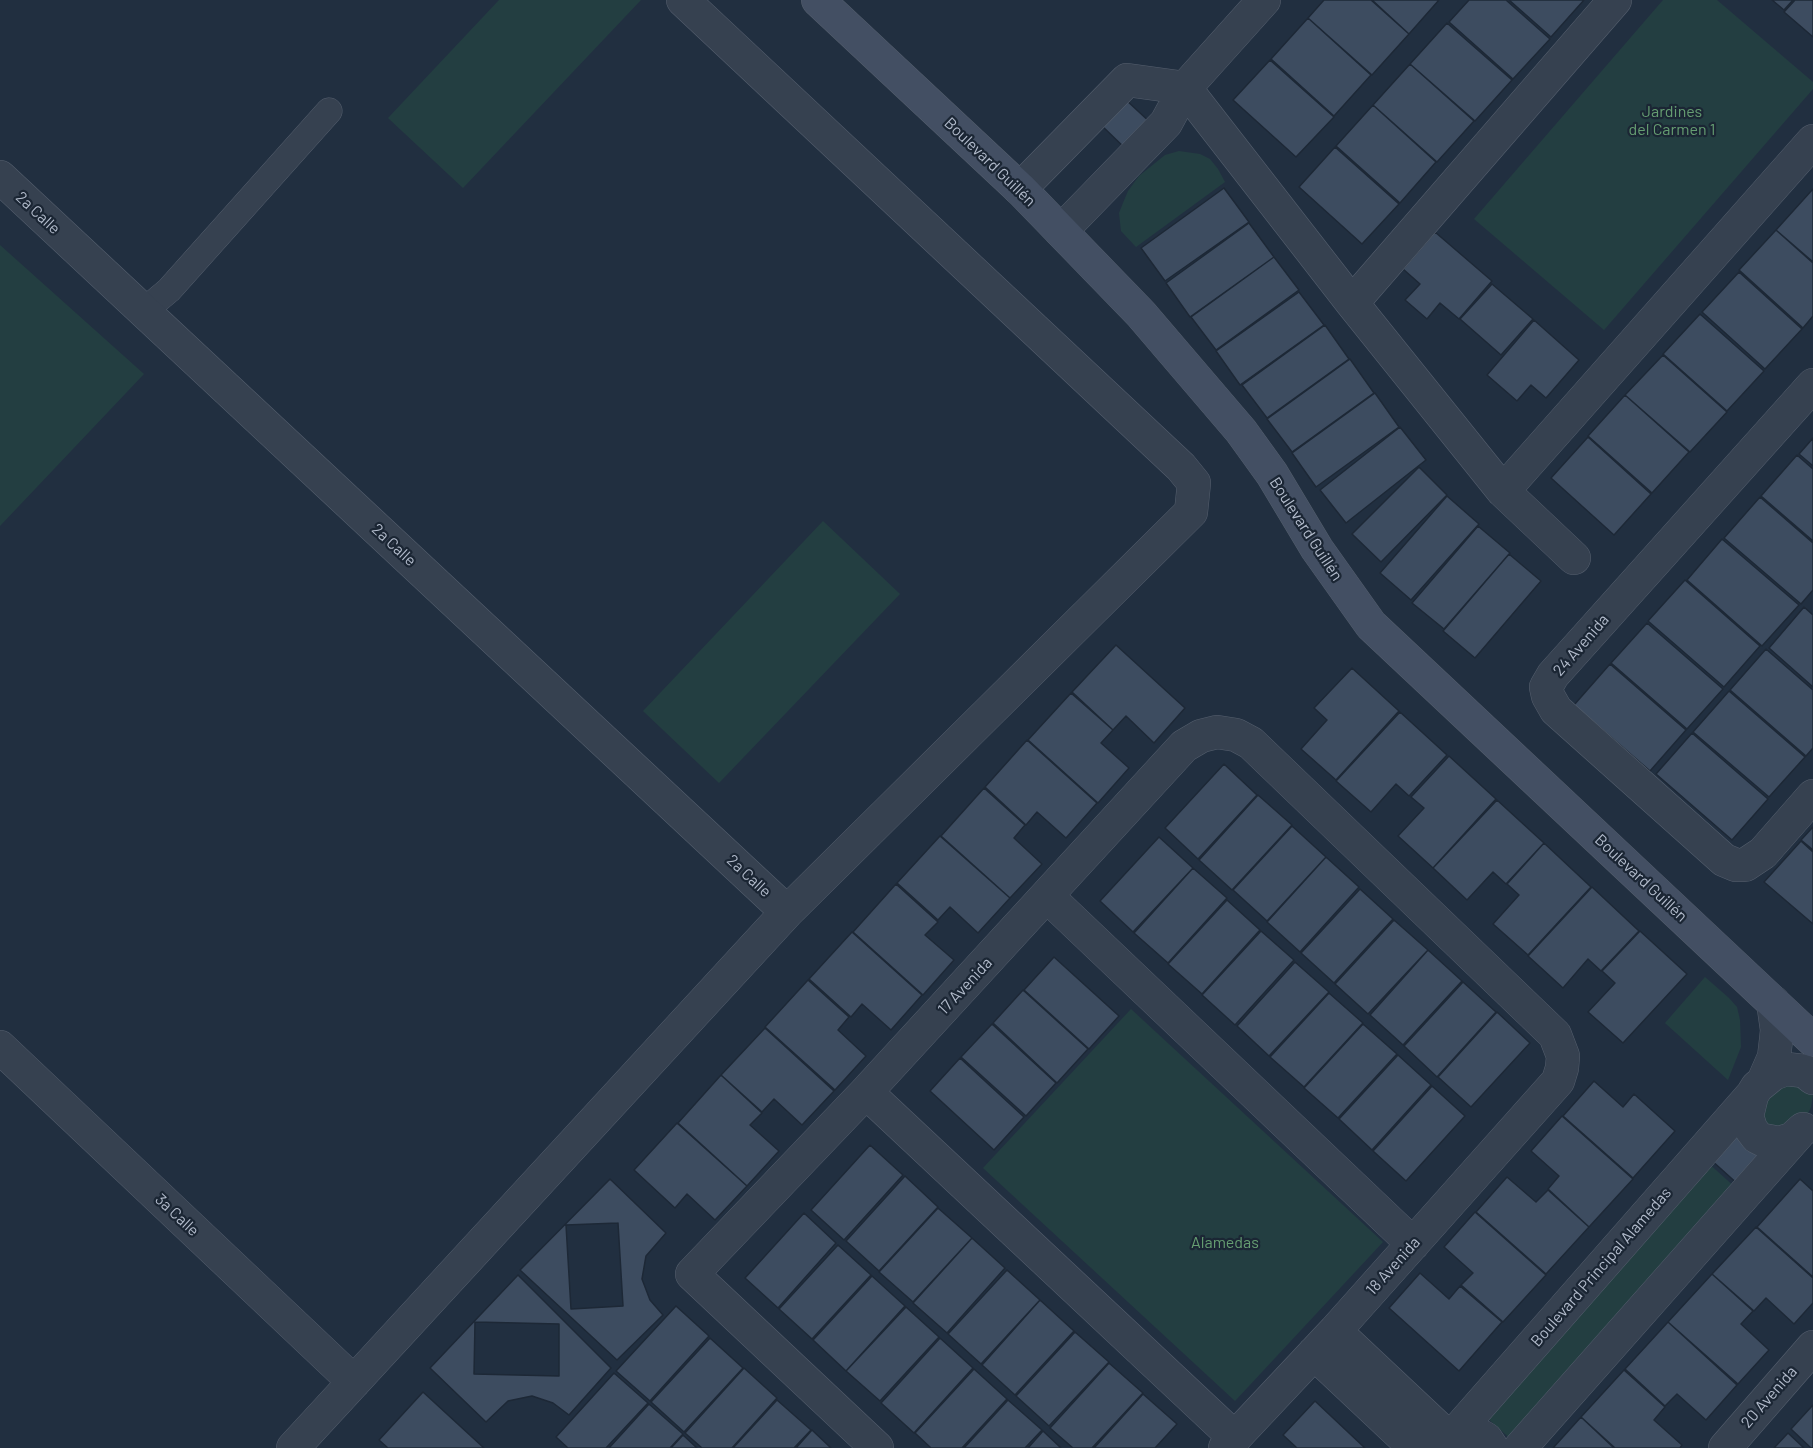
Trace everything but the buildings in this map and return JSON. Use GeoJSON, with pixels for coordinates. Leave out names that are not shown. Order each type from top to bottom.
{"type":"FeatureCollection","features":[{"type":"Feature","properties":{"kind":"main road","name":"Boulevard Guillén"},"geometry":{"type":"LineString","coordinates":[[818,0],[1020,189],[1141,314],[1241,431],[1272,474],[1317,549],[1371,625],[1813,1040]]}},
{"type":"Feature","properties":{"kind":"street"},"geometry":{"type":"LineString","coordinates":[[293,1448],[787,912],[1191,512],[1194,483],[1172,459],[683,0]]}},
{"type":"Feature","properties":{"kind":"street"},"geometry":{"type":"LineString","coordinates":[[1061,231],[1166,123],[1185,88],[1264,0]]}},
{"type":"Feature","properties":{"kind":"street"},"geometry":{"type":"LineString","coordinates":[[1352,303],[1616,0]]}},
{"type":"Feature","properties":{"kind":"street"},"geometry":{"type":"LineString","coordinates":[[1020,189],[1127,80],[1185,88],[1352,303],[1503,491],[1574,558]]}},
{"type":"Feature","properties":{"kind":"street"},"geometry":{"type":"LineString","coordinates":[[1503,491],[1813,141]]}},
{"type":"Feature","properties":{"kind":"street","name":"2a Calle"},"geometry":{"type":"LineString","coordinates":[[0,177],[787,912]]}},
{"type":"Feature","properties":{"kind":"street","name":"24 Avenida"},"geometry":{"type":"LineString","coordinates":[[1813,385],[1553,675],[1546,687],[1556,710],[1724,860],[1736,866],[1745,866],[1763,853],[1813,796]]}},
{"type":"Feature","properties":{"kind":"street","name":"17 Avenida"},"geometry":{"type":"LineString","coordinates":[[877,1448],[692,1274],[866,1092],[1184,746],[1201,736],[1217,732],[1236,735],[1251,743],[1555,1035],[1563,1056],[1558,1081]]}},
{"type":"Feature","properties":{"kind":"street"},"geometry":{"type":"LineString","coordinates":[[1047,896],[1413,1244]]}},
{"type":"Feature","properties":{"kind":"street"},"geometry":{"type":"LineString","coordinates":[[1773,1002],[1777,1030],[1774,1057],[1747,1116],[1756,1137],[1779,1143],[1786,1142],[1808,1123]]}},
{"type":"Feature","properties":{"kind":"street","name":"3a Calle"},"geometry":{"type":"LineString","coordinates":[[0,1047],[354,1382]]}},
{"type":"Feature","properties":{"kind":"street","name":"Boulevard Principal Alamedas"},"geometry":{"type":"LineString","coordinates":[[1444,1444],[1758,1088],[1779,1070],[1804,1071],[1813,1078]]}},
{"type":"Feature","properties":{"kind":"street","name":"18 Avenida"},"geometry":{"type":"LineString","coordinates":[[1230,1443],[1413,1244],[1558,1081]]}},
{"type":"Feature","properties":{"kind":"street"},"geometry":{"type":"LineString","coordinates":[[866,1092],[1230,1443]]}},
{"type":"Feature","properties":{"kind":"street"},"geometry":{"type":"LineString","coordinates":[[1520,1448],[1808,1123]]}},
{"type":"Feature","properties":{"kind":"street"},"geometry":{"type":"LineString","coordinates":[[1324,1342],[1444,1444],[1462,1434],[1476,1435],[1486,1439],[1492,1448]]}},
{"type":"Feature","properties":{"kind":"street"},"geometry":{"type":"LineString","coordinates":[[1324,1342],[1415,1448]]}},
{"type":"Feature","properties":{"kind":"street","name":"20 Avenida"},"geometry":{"type":"LineString","coordinates":[[1725,1448],[1813,1347]]}},
{"type":"Feature","properties":{"kind":"lane"},"geometry":{"type":"LineString","coordinates":[[144,311],[169,290],[329,111]]}},
{"type":"Feature","properties":{"kind":"green space"},"geometry":{"type":"Polygon","coordinates":[[[499,0],[641,0],[463,188],[388,118],[499,0]]]}},
{"type":"Feature","properties":{"kind":"green space","name":"Jardines del Carmen 1"},"geometry":{"type":"Polygon","coordinates":[[[1663,0],[1717,0],[1813,82],[1813,89],[1604,330],[1474,219],[1663,0]]]}},
{"type":"Feature","properties":{"kind":"green space"},"geometry":{"type":"Polygon","coordinates":[[[1179,151],[1200,154],[1210,159],[1225,182],[1136,247],[1121,231],[1119,213],[1128,191],[1139,176],[1165,155],[1179,151]]]}},
{"type":"Feature","properties":{"kind":"green space"},"geometry":{"type":"Polygon","coordinates":[[[0,245],[144,374],[0,526],[0,245]]]}},
{"type":"Feature","properties":{"kind":"green space"},"geometry":{"type":"Polygon","coordinates":[[[823,521],[900,594],[719,783],[643,711],[823,521]]]}},
{"type":"Feature","properties":{"kind":"green space"},"geometry":{"type":"Polygon","coordinates":[[[1705,977],[1737,1007],[1740,1020],[1741,1047],[1728,1080],[1665,1023],[1705,977]]]}},
{"type":"Feature","properties":{"kind":"green space","name":"Alamedas"},"geometry":{"type":"Polygon","coordinates":[[[1131,1009],[1383,1242],[1235,1401],[983,1168],[1131,1009]]]}},
{"type":"Feature","properties":{"kind":"green space"},"geometry":{"type":"Polygon","coordinates":[[[1769,1085],[1809,1085],[1813,1095],[1806,1118],[1767,1133],[1757,1102],[1769,1085]]]}},
{"type":"Feature","properties":{"kind":"green space"},"geometry":{"type":"Polygon","coordinates":[[[1706,1161],[1737,1189],[1515,1443],[1484,1415],[1706,1161]]]}}]}
